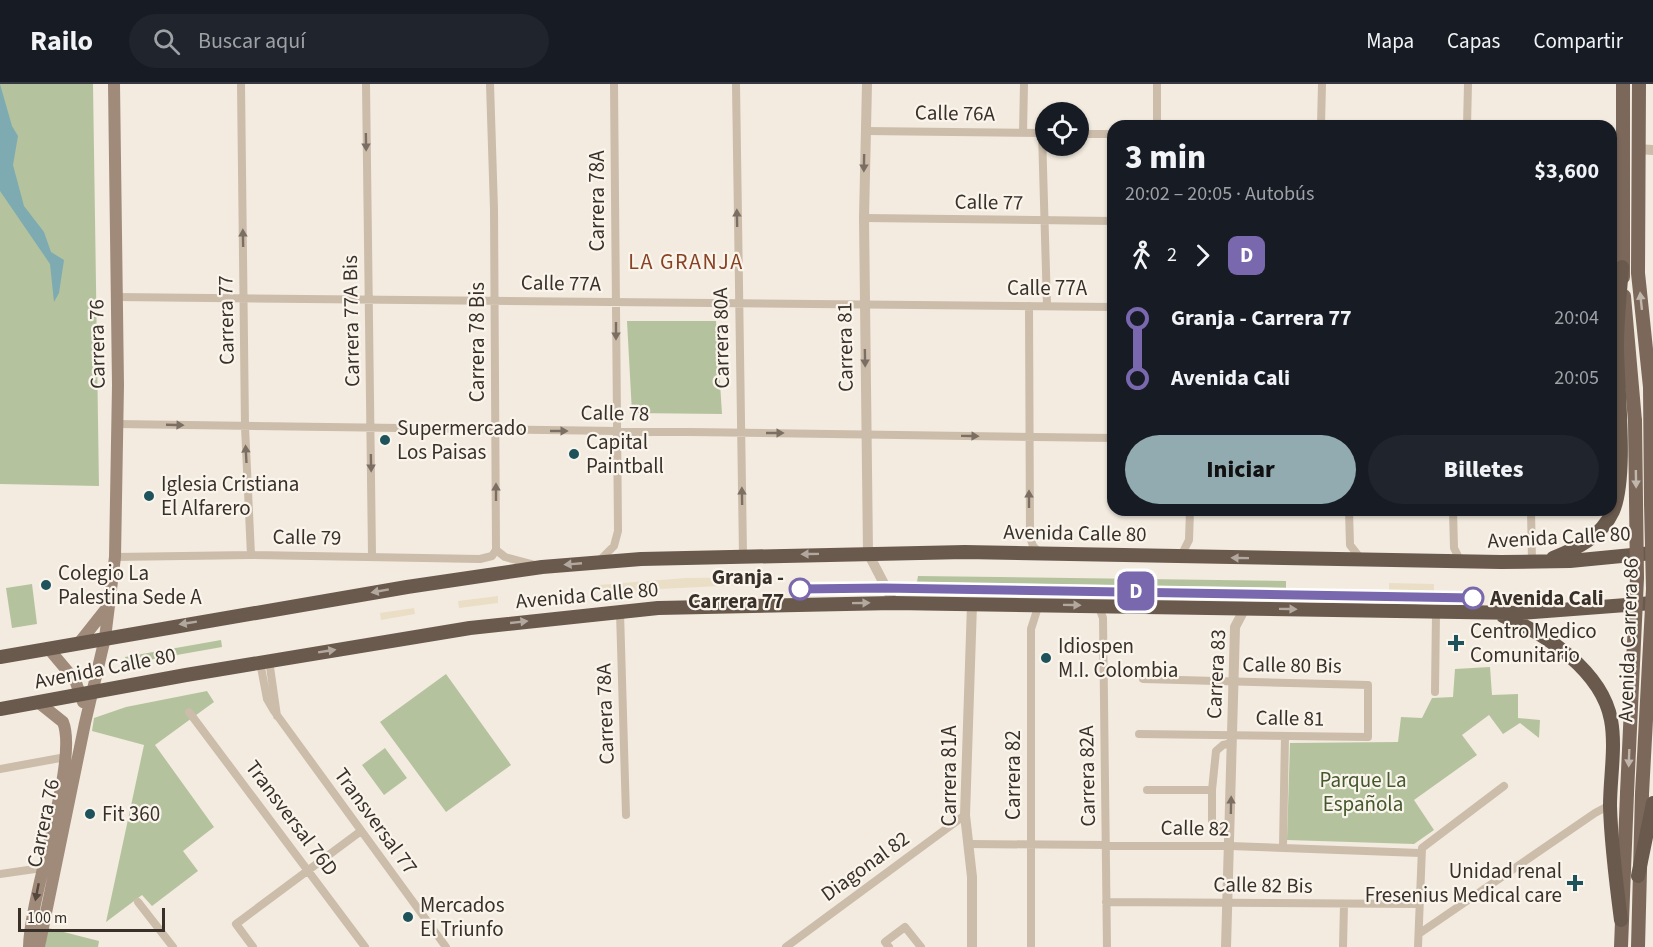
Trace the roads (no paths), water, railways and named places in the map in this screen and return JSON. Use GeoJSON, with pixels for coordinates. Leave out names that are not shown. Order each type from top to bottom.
{"type":"FeatureCollection","features":[{"type":"Feature","properties":{"kind":"highway"},"geometry":{"type":"LineString","coordinates":[[1617,359],[1622,267]]}},
{"type":"Feature","properties":{"kind":"highway"},"geometry":{"type":"LineString","coordinates":[[1617,476],[1617,495]]}},
{"type":"Feature","properties":{"kind":"highway"},"geometry":{"type":"LineString","coordinates":[[1537,562],[1585,544],[1603,527],[1610,516]]}},
{"type":"Feature","properties":{"kind":"highway","name":"Avenida Calle 80"},"geometry":{"type":"LineString","coordinates":[[0,657],[395,589],[542,567],[598,562],[743,555],[1041,553],[1537,562],[1653,552]]}},
{"type":"Feature","properties":{"kind":"highway","name":"Avenida Calle 80"},"geometry":{"type":"LineString","coordinates":[[0,709],[265,661],[470,628],[620,612],[766,605],[894,603],[1496,613],[1579,611],[1653,603]]}},
{"type":"Feature","properties":{"kind":"highway"},"geometry":{"type":"LineString","coordinates":[[1496,613],[1545,637],[1577,664],[1599,692],[1607,707],[1612,728],[1610,806],[1621,920]]}},
{"type":"Feature","properties":{"kind":"main road","name":"Carrera 76"},"geometry":{"type":"LineString","coordinates":[[39,947],[86,718],[86,693],[105,638],[115,557],[117,424],[114,84]]}},
{"type":"Feature","properties":{"kind":"main road"},"geometry":{"type":"LineString","coordinates":[[1622,267],[1617,229],[1617,141],[1623,84]]}},
{"type":"Feature","properties":{"kind":"main road","name":"Avenida Carrera 86"},"geometry":{"type":"LineString","coordinates":[[1638,947],[1638,876],[1647,798],[1653,589],[1652,422],[1638,273],[1639,84]]}},
{"type":"Feature","properties":{"kind":"main road","name":"Avenida Carrera 86"},"geometry":{"type":"LineString","coordinates":[[1618,315],[1635,421],[1637,578],[1621,947]]}},
{"type":"Feature","properties":{"kind":"main road","name":"Carrera 76"},"geometry":{"type":"LineString","coordinates":[[79,643],[97,623],[109,602]]}},
{"type":"Feature","properties":{"kind":"main road"},"geometry":{"type":"LineString","coordinates":[[48,648],[86,693]]}},
{"type":"Feature","properties":{"kind":"main road","name":"Carrera 76"},"geometry":{"type":"LineString","coordinates":[[29,947],[42,868],[66,757],[67,737],[63,722],[38,702]]}},
{"type":"Feature","properties":{"kind":"street","name":"Carrera 77"},"geometry":{"type":"LineString","coordinates":[[242,84],[245,427],[251,555]]}},
{"type":"Feature","properties":{"kind":"street","name":"Carrera 77A Bis"},"geometry":{"type":"LineString","coordinates":[[366,84],[372,556]]}},
{"type":"Feature","properties":{"kind":"street","name":"Carrera 78 Bis"},"geometry":{"type":"LineString","coordinates":[[490,84],[496,550]]}},
{"type":"Feature","properties":{"kind":"street","name":"Carrera 78A"},"geometry":{"type":"LineString","coordinates":[[598,562],[614,546],[618,531],[614,84]]}},
{"type":"Feature","properties":{"kind":"street","name":"Carrera 80A"},"geometry":{"type":"LineString","coordinates":[[736,84],[743,555]]}},
{"type":"Feature","properties":{"kind":"street","name":"Carrera 81"},"geometry":{"type":"LineString","coordinates":[[867,84],[864,304],[868,553],[894,603]]}},
{"type":"Feature","properties":{"kind":"street"},"geometry":{"type":"LineString","coordinates":[[1023,84],[1023,133]]}},
{"type":"Feature","properties":{"kind":"street"},"geometry":{"type":"LineString","coordinates":[[1157,84],[1157,120]]}},
{"type":"Feature","properties":{"kind":"street"},"geometry":{"type":"LineString","coordinates":[[1321,120],[1322,84]]}},
{"type":"Feature","properties":{"kind":"street"},"geometry":{"type":"LineString","coordinates":[[1467,120],[1468,84]]}},
{"type":"Feature","properties":{"kind":"street","name":"Calle 76A"},"geometry":{"type":"LineString","coordinates":[[865,131],[1035,133]]}},
{"type":"Feature","properties":{"kind":"street"},"geometry":{"type":"LineString","coordinates":[[1089,134],[1107,134]]}},
{"type":"Feature","properties":{"kind":"street"},"geometry":{"type":"LineString","coordinates":[[1637,149],[1653,150]]}},
{"type":"Feature","properties":{"kind":"street"},"geometry":{"type":"LineString","coordinates":[[1044,156],[1047,306]]}},
{"type":"Feature","properties":{"kind":"street","name":"Calle 77"},"geometry":{"type":"LineString","coordinates":[[864,218],[1107,221]]}},
{"type":"Feature","properties":{"kind":"street","name":"Calle 77A"},"geometry":{"type":"LineString","coordinates":[[116,297],[1107,307]]}},
{"type":"Feature","properties":{"kind":"street"},"geometry":{"type":"LineString","coordinates":[[1029,306],[1030,537],[1033,546],[1041,553]]}},
{"type":"Feature","properties":{"kind":"street","name":"Calle 78"},"geometry":{"type":"LineString","coordinates":[[117,424],[1107,438]]}},
{"type":"Feature","properties":{"kind":"street"},"geometry":{"type":"LineString","coordinates":[[1181,556],[1189,540],[1190,516]]}},
{"type":"Feature","properties":{"kind":"street"},"geometry":{"type":"LineString","coordinates":[[1349,516],[1350,545],[1361,560]]}},
{"type":"Feature","properties":{"kind":"street"},"geometry":{"type":"LineString","coordinates":[[1453,516],[1454,548],[1461,562]]}},
{"type":"Feature","properties":{"kind":"street"},"geometry":{"type":"LineString","coordinates":[[1532,516],[1537,562]]}},
{"type":"Feature","properties":{"kind":"street"},"geometry":{"type":"LineString","coordinates":[[496,550],[505,556],[542,567]]}},
{"type":"Feature","properties":{"kind":"street","name":"Calle 79"},"geometry":{"type":"LineString","coordinates":[[115,557],[251,555],[480,559],[492,556],[496,550]]}},
{"type":"Feature","properties":{"kind":"street","name":"Carrera 81A"},"geometry":{"type":"LineString","coordinates":[[972,604],[965,815],[969,844],[972,947]]}},
{"type":"Feature","properties":{"kind":"street","name":"Carrera 82"},"geometry":{"type":"LineString","coordinates":[[1031,947],[1031,629],[1039,604]]}},
{"type":"Feature","properties":{"kind":"street","name":"Carrera 82A"},"geometry":{"type":"LineString","coordinates":[[1098,605],[1103,618],[1107,947]]}},
{"type":"Feature","properties":{"kind":"street","name":"Carrera 83"},"geometry":{"type":"LineString","coordinates":[[1226,947],[1235,682],[1234,627],[1245,608]]}},
{"type":"Feature","properties":{"kind":"street","name":"Carrera 78A"},"geometry":{"type":"LineString","coordinates":[[620,612],[626,815]]}},
{"type":"Feature","properties":{"kind":"street"},"geometry":{"type":"LineString","coordinates":[[1435,692],[1436,612]]}},
{"type":"Feature","properties":{"kind":"street","name":"Transversal 77"},"geometry":{"type":"LineString","coordinates":[[265,661],[277,716],[446,947]]}},
{"type":"Feature","properties":{"kind":"street","name":"Calle 80 Bis"},"geometry":{"type":"LineString","coordinates":[[1143,679],[1368,685],[1368,737]]}},
{"type":"Feature","properties":{"kind":"street","name":"Transversal 76D"},"geometry":{"type":"LineString","coordinates":[[189,712],[365,947]]}},
{"type":"Feature","properties":{"kind":"street","name":"Calle 81"},"geometry":{"type":"LineString","coordinates":[[1139,734],[1232,739],[1285,736],[1368,737]]}},
{"type":"Feature","properties":{"kind":"street"},"geometry":{"type":"LineString","coordinates":[[1283,848],[1285,736]]}},
{"type":"Feature","properties":{"kind":"street","name":"Carrera 83"},"geometry":{"type":"LineString","coordinates":[[1230,831],[1219,827],[1212,821],[1212,790],[1216,751],[1232,739]]}},
{"type":"Feature","properties":{"kind":"street"},"geometry":{"type":"LineString","coordinates":[[0,769],[66,757]]}},
{"type":"Feature","properties":{"kind":"street"},"geometry":{"type":"LineString","coordinates":[[1418,947],[1421,850],[1504,786]]}},
{"type":"Feature","properties":{"kind":"street"},"geometry":{"type":"LineString","coordinates":[[1147,790],[1212,790]]}},
{"type":"Feature","properties":{"kind":"street"},"geometry":{"type":"LineString","coordinates":[[1420,933],[1595,813],[1610,806]]}},
{"type":"Feature","properties":{"kind":"street","name":"Diagonal 82"},"geometry":{"type":"LineString","coordinates":[[786,947],[965,815]]}},
{"type":"Feature","properties":{"kind":"street"},"geometry":{"type":"LineString","coordinates":[[253,947],[236,924],[361,831]]}},
{"type":"Feature","properties":{"kind":"street","name":"Calle 82"},"geometry":{"type":"LineString","coordinates":[[969,844],[1031,843],[1421,850]]}},
{"type":"Feature","properties":{"kind":"street"},"geometry":{"type":"LineString","coordinates":[[0,874],[42,868]]}},
{"type":"Feature","properties":{"kind":"street"},"geometry":{"type":"LineString","coordinates":[[138,902],[173,947]]}},
{"type":"Feature","properties":{"kind":"street","name":"Calle 82 Bis"},"geometry":{"type":"LineString","coordinates":[[1106,902],[1418,904]]}},
{"type":"Feature","properties":{"kind":"street"},"geometry":{"type":"LineString","coordinates":[[1343,947],[1344,904]]}},
{"type":"Feature","properties":{"kind":"street"},"geometry":{"type":"LineString","coordinates":[[887,944],[905,927],[921,947]]}},
{"type":"Feature","properties":{"kind":"water"},"geometry":{"type":"Polygon","coordinates":[[[0,84],[12,126],[18,136],[13,165],[24,206],[44,232],[51,252],[64,260],[59,293],[54,302],[50,264],[0,191],[0,84]]]}},
{"type":"Feature","properties":{"kind":"place","name":"Supermercado Los Paisas"},"geometry":{"type":"Point","coordinates":[385,440]}},
{"type":"Feature","properties":{"kind":"place","name":"Capital Paintball"},"geometry":{"type":"Point","coordinates":[574,454]}},
{"type":"Feature","properties":{"kind":"place","name":"Iglesia Cristiana El Alfarero"},"geometry":{"type":"Point","coordinates":[149,496]}},
{"type":"Feature","properties":{"kind":"place","name":"Colegio La Palestina Sede A"},"geometry":{"type":"Point","coordinates":[46,585]}},
{"type":"Feature","properties":{"kind":"place","name":"Granja - Carrera 77"},"geometry":{"type":"Point","coordinates":[800,589]}},
{"type":"Feature","properties":{"kind":"place","name":"Avenida Cali"},"geometry":{"type":"Point","coordinates":[1473,598]}},
{"type":"Feature","properties":{"kind":"place","name":"Centro Medico Comunitario"},"geometry":{"type":"Point","coordinates":[1456,643]}},
{"type":"Feature","properties":{"kind":"place","name":"Idiospen M.I. Colombia"},"geometry":{"type":"Point","coordinates":[1046,658]}},
{"type":"Feature","properties":{"kind":"place","name":"Fit 360"},"geometry":{"type":"Point","coordinates":[90,814]}},
{"type":"Feature","properties":{"kind":"place","name":"Unidad renal Fresenius Medical care"},"geometry":{"type":"Point","coordinates":[1575,883]}},
{"type":"Feature","properties":{"kind":"place","name":"Mercados El Triunfo"},"geometry":{"type":"Point","coordinates":[408,917]}},
{"type":"Feature","properties":{"kind":"district","name":"LA GRANJA"},"geometry":{"type":"Point","coordinates":[686,262]}},
{"type":"Feature","properties":{"kind":"park label","name":"Parque La Española"},"geometry":{"type":"Point","coordinates":[1363,792]}}]}
